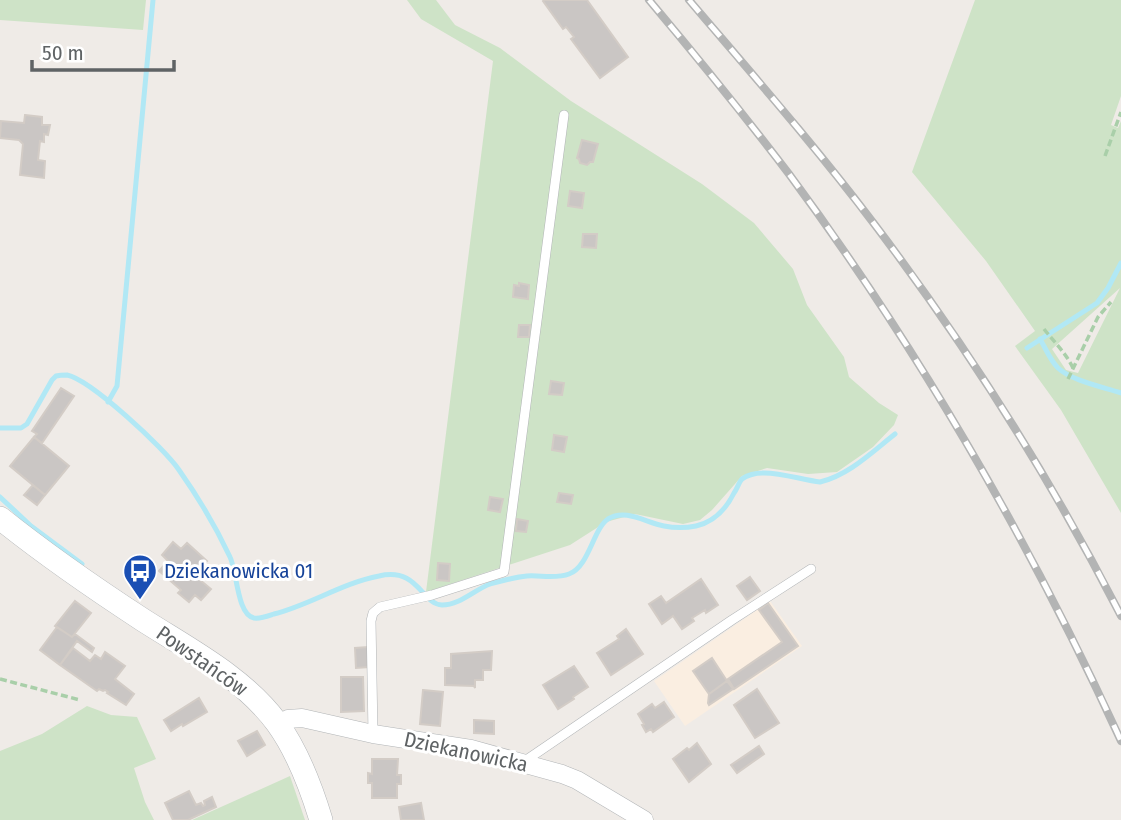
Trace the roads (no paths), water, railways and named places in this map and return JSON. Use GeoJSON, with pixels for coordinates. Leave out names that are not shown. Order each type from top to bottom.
{"type":"FeatureCollection","features":[{"type":"Feature","properties":{"kind":"street","name":"Powstańców"},"geometry":{"type":"LineString","coordinates":[[0,518],[60,564],[253,696],[278,724],[289,742],[321,820]]}},
{"type":"Feature","properties":{"kind":"street","name":"Dziekanowicka"},"geometry":{"type":"LineString","coordinates":[[278,724],[288,719],[302,718],[373,734],[471,749],[577,780],[644,820]]}},
{"type":"Feature","properties":{"kind":"lane"},"geometry":{"type":"LineString","coordinates":[[373,734],[373,613],[380,607],[504,572],[564,115]]}},
{"type":"Feature","properties":{"kind":"lane"},"geometry":{"type":"LineString","coordinates":[[522,763],[811,569]]}},
{"type":"Feature","properties":{"kind":"waterway"},"geometry":{"type":"LineString","coordinates":[[108,402],[117,386],[153,0]]}},
{"type":"Feature","properties":{"kind":"waterway"},"geometry":{"type":"LineString","coordinates":[[1027,348],[1097,303],[1121,263]]}},
{"type":"Feature","properties":{"kind":"waterway"},"geometry":{"type":"LineString","coordinates":[[1040,339],[1053,362],[1064,373],[1121,393]]}},
{"type":"Feature","properties":{"kind":"waterway"},"geometry":{"type":"LineString","coordinates":[[0,428],[21,428],[27,424],[56,376],[67,375],[93,389],[143,432],[179,470],[219,535],[230,557],[244,609],[254,618],[287,610],[379,576],[403,577],[411,581],[429,599],[442,605],[455,603],[490,584],[508,579],[569,574],[581,564],[598,531],[608,519],[622,515],[668,527],[696,526],[719,514],[746,476],[769,473],[820,482],[831,479],[869,455],[895,434]]}},
{"type":"Feature","properties":{"kind":"waterway"},"geometry":{"type":"LineString","coordinates":[[0,497],[31,526],[82,564]]}},
{"type":"Feature","properties":{"kind":"railway"},"geometry":{"type":"LineString","coordinates":[[649,0],[789,174],[837,241],[928,379],[1011,521],[1121,741]]}},
{"type":"Feature","properties":{"kind":"railway"},"geometry":{"type":"LineString","coordinates":[[689,0],[830,167],[943,319],[1037,465],[1121,616]]}},
{"type":"Feature","properties":{"kind":"place","name":"Dziekanowicka 01"},"geometry":{"type":"Point","coordinates":[140,601]}}]}
